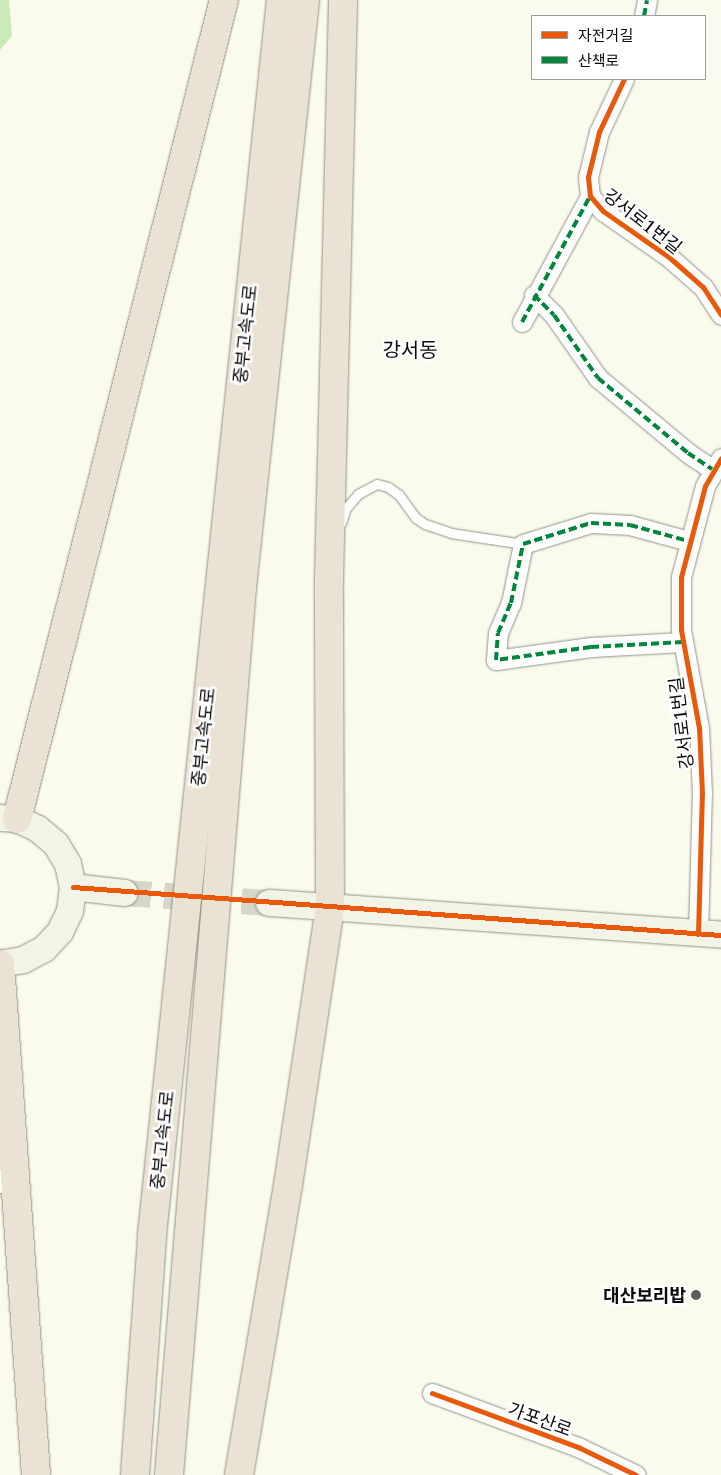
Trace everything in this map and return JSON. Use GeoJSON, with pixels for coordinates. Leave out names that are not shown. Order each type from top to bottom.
{"type":"FeatureCollection","features":[{"type":"Feature","properties":{"kind":"highway"},"geometry":{"type":"LineString","coordinates":[[8,819],[224,0]]}},
{"type":"Feature","properties":{"kind":"highway","name":"중부고속도로"},"geometry":{"type":"LineString","coordinates":[[135,1475],[152,1236],[281,0]]}},
{"type":"Feature","properties":{"kind":"highway","name":"중부고속도로"},"geometry":{"type":"LineString","coordinates":[[169,1475],[242,587],[305,0]]}},
{"type":"Feature","properties":{"kind":"highway"},"geometry":{"type":"LineString","coordinates":[[240,1475],[288,1185],[330,907],[330,579],[343,0]]}},
{"type":"Feature","properties":{"kind":"highway"},"geometry":{"type":"LineString","coordinates":[[0,964],[36,1475]]}},
{"type":"Feature","properties":{"kind":"street"},"geometry":{"type":"LineString","coordinates":[[644,15],[647,0]]}},
{"type":"Feature","properties":{"kind":"street","name":"강서로1번길"},"geometry":{"type":"LineString","coordinates":[[624,80],[599,132],[588,177],[590,196],[602,211],[670,258],[703,287],[721,315]]}},
{"type":"Feature","properties":{"kind":"street"},"geometry":{"type":"LineString","coordinates":[[522,322],[534,295],[590,196]]}},
{"type":"Feature","properties":{"kind":"street"},"geometry":{"type":"LineString","coordinates":[[534,295],[554,315],[598,378],[688,453],[717,464]]}},
{"type":"Feature","properties":{"kind":"street","name":"강서로1번길"},"geometry":{"type":"LineString","coordinates":[[710,935],[699,728],[684,642],[681,577],[688,540],[717,464]]}},
{"type":"Feature","properties":{"kind":"street"},"geometry":{"type":"LineString","coordinates":[[684,642],[591,647],[496,660],[498,633],[511,603],[523,544],[591,523],[630,525],[688,540]]}},
{"type":"Feature","properties":{"kind":"street"},"geometry":{"type":"LineString","coordinates":[[0,964],[24,960],[44,949],[60,932],[70,911],[73,888],[68,864],[56,844],[38,829],[8,819]]}},
{"type":"Feature","properties":{"kind":"street"},"geometry":{"type":"LineString","coordinates":[[73,888],[125,893]]}},
{"type":"Feature","properties":{"kind":"street"},"geometry":{"type":"LineString","coordinates":[[269,903],[710,935]]}},
{"type":"Feature","properties":{"kind":"street","name":"가포산로"},"geometry":{"type":"LineString","coordinates":[[432,1394],[578,1447],[636,1475]]}},
{"type":"Feature","properties":{"kind":"lane"},"geometry":{"type":"LineString","coordinates":[[330,579],[333,542],[346,508],[358,494],[377,484],[388,487],[399,495],[416,518],[425,524],[452,533],[523,544]]}},
{"type":"Feature","properties":{"kind":"lane"},"geometry":{"type":"LineString","coordinates":[[0,1188],[9,1090]]}},
{"type":"Feature","properties":{"kind":"green space"},"geometry":{"type":"Polygon","coordinates":[[[0,0],[9,0],[12,36],[0,50],[0,0]]]}},
{"type":"Feature","properties":{"kind":"tunnel"},"geometry":{"type":"LineString","coordinates":[[125,893],[269,903]]}},
{"type":"Feature","properties":{"kind":"marked path"},"geometry":{"type":"LineString","coordinates":[[644,15],[647,0]]}},
{"type":"Feature","properties":{"kind":"marked path"},"geometry":{"type":"LineString","coordinates":[[522,322],[590,196]]}},
{"type":"Feature","properties":{"kind":"marked path"},"geometry":{"type":"LineString","coordinates":[[534,295],[554,315],[598,378],[688,453],[712,469]]}},
{"type":"Feature","properties":{"kind":"marked path"},"geometry":{"type":"LineString","coordinates":[[683,642],[591,647],[496,660],[498,633],[511,603],[523,544],[591,523],[630,525],[688,541]]}},
{"type":"Feature","properties":{"kind":"cycle path"},"geometry":{"type":"LineString","coordinates":[[624,80],[599,132],[588,177],[590,196],[603,211],[670,258],[703,287],[721,315]]}},
{"type":"Feature","properties":{"kind":"cycle path"},"geometry":{"type":"LineString","coordinates":[[698,934],[702,793],[699,728],[681,630],[681,577],[705,486],[721,458]]}},
{"type":"Feature","properties":{"kind":"cycle path"},"geometry":{"type":"LineString","coordinates":[[73,887],[721,935]]}},
{"type":"Feature","properties":{"kind":"cycle path"},"geometry":{"type":"LineString","coordinates":[[432,1393],[578,1447],[636,1475]]}},
{"type":"Feature","properties":{"kind":"place","name":"대산보리밥"},"geometry":{"type":"Point","coordinates":[696,1295]}},
{"type":"Feature","properties":{"kind":"district","name":"강서동"},"geometry":{"type":"Point","coordinates":[410,349]}}]}
